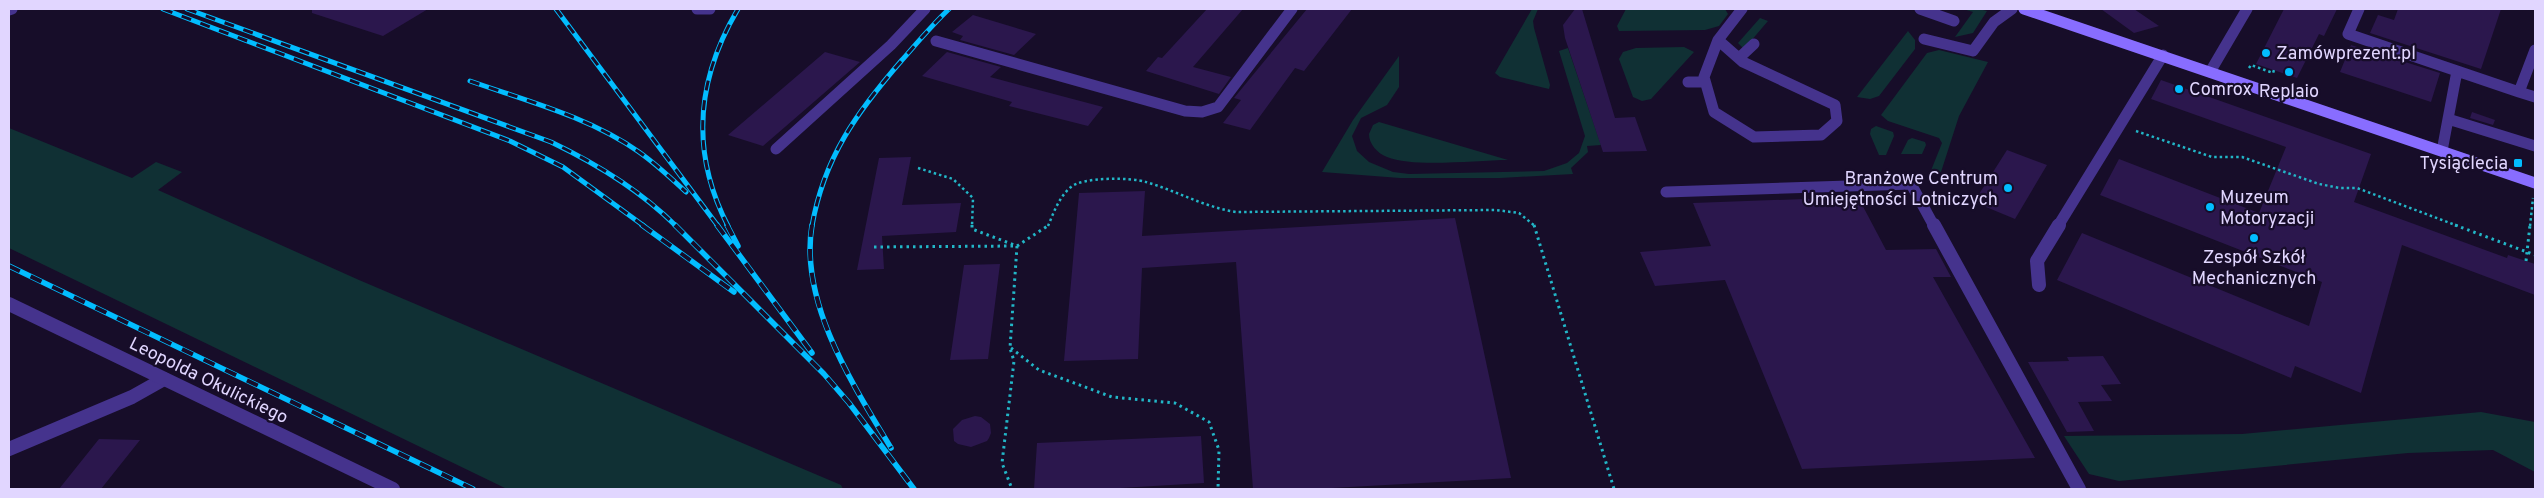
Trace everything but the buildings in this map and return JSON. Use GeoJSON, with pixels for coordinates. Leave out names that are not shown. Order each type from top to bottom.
{"type":"FeatureCollection","features":[{"type":"Feature","properties":{"kind":"street"},"geometry":{"type":"LineString","coordinates":[[696,9],[710,9]]}},
{"type":"Feature","properties":{"kind":"street"},"geometry":{"type":"LineString","coordinates":[[776,149],[891,44],[926,9]]}},
{"type":"Feature","properties":{"kind":"street"},"geometry":{"type":"LineString","coordinates":[[936,41],[1185,111],[1202,112],[1218,107],[1292,9]]}},
{"type":"Feature","properties":{"kind":"street"},"geometry":{"type":"LineString","coordinates":[[1718,40],[1741,60],[1761,66],[1836,104],[1838,121],[1821,135],[1754,137],[1714,112],[1704,77],[1718,40],[1742,9]]}},
{"type":"Feature","properties":{"kind":"street"},"geometry":{"type":"LineString","coordinates":[[1920,9],[1954,21]]}},
{"type":"Feature","properties":{"kind":"street"},"geometry":{"type":"LineString","coordinates":[[1924,39],[1973,51],[1994,22],[2012,9]]}},
{"type":"Feature","properties":{"kind":"street"},"geometry":{"type":"LineString","coordinates":[[2024,9],[2535,183]]}},
{"type":"Feature","properties":{"kind":"street"},"geometry":{"type":"LineString","coordinates":[[2210,72],[2247,9]]}},
{"type":"Feature","properties":{"kind":"street"},"geometry":{"type":"LineString","coordinates":[[2359,9],[2348,34],[2535,97]]}},
{"type":"Feature","properties":{"kind":"street"},"geometry":{"type":"LineString","coordinates":[[1741,60],[1754,48]]}},
{"type":"Feature","properties":{"kind":"street"},"geometry":{"type":"LineString","coordinates":[[2519,92],[2535,50]]}},
{"type":"Feature","properties":{"kind":"street"},"geometry":{"type":"LineString","coordinates":[[2039,285],[2037,261],[2119,124],[2163,55]]}},
{"type":"Feature","properties":{"kind":"street"},"geometry":{"type":"LineString","coordinates":[[2442,151],[2457,71]]}},
{"type":"Feature","properties":{"kind":"street"},"geometry":{"type":"LineString","coordinates":[[1688,82],[1705,82]]}},
{"type":"Feature","properties":{"kind":"street"},"geometry":{"type":"LineString","coordinates":[[2448,119],[2535,146]]}},
{"type":"Feature","properties":{"kind":"street"},"geometry":{"type":"LineString","coordinates":[[1666,192],[1911,184],[2079,489]]}},
{"type":"Feature","properties":{"kind":"street","name":"Leopolda Okulickiego"},"geometry":{"type":"LineString","coordinates":[[9,304],[393,489]]}},
{"type":"Feature","properties":{"kind":"street"},"geometry":{"type":"LineString","coordinates":[[9,449],[132,397],[164,379]]}},
{"type":"Feature","properties":{"kind":"path"},"geometry":{"type":"LineString","coordinates":[[2251,65],[2273,73],[2274,70]]}},
{"type":"Feature","properties":{"kind":"path"},"geometry":{"type":"LineString","coordinates":[[2119,124],[2186,150],[2212,157],[2223,154],[2243,157],[2319,184],[2336,188],[2357,188],[2535,255]]}},
{"type":"Feature","properties":{"kind":"path"},"geometry":{"type":"LineString","coordinates":[[918,168],[953,179],[973,198],[972,229],[1017,246]]}},
{"type":"Feature","properties":{"kind":"path"},"geometry":{"type":"LineString","coordinates":[[874,247],[1017,246],[1048,227],[1060,198],[1072,185],[1096,179],[1144,181],[1216,209],[1236,212],[1496,210],[1519,213],[1535,226],[1614,489]]}},
{"type":"Feature","properties":{"kind":"path"},"geometry":{"type":"LineString","coordinates":[[2526,261],[2533,197]]}},
{"type":"Feature","properties":{"kind":"path"},"geometry":{"type":"LineString","coordinates":[[1012,489],[1002,463],[1014,361],[1010,348],[1017,246]]}},
{"type":"Feature","properties":{"kind":"path"},"geometry":{"type":"LineString","coordinates":[[1010,348],[1039,370],[1103,394],[1112,397],[1175,403],[1210,422],[1219,450],[1218,489]]}},
{"type":"Feature","properties":{"kind":"green space"},"geometry":{"type":"Polygon","coordinates":[[[1532,9],[1538,9],[1533,21],[1550,85],[1549,89],[1500,77],[1495,73],[1532,9]]]}},
{"type":"Feature","properties":{"kind":"green space"},"geometry":{"type":"Polygon","coordinates":[[[1626,9],[1725,9],[1728,14],[1719,26],[1705,30],[1619,31],[1617,26],[1626,9]]]}},
{"type":"Feature","properties":{"kind":"green space"},"geometry":{"type":"Polygon","coordinates":[[[1963,9],[1987,11],[1973,33],[1955,37],[1973,12],[1963,9]]]}},
{"type":"Feature","properties":{"kind":"green space"},"geometry":{"type":"Polygon","coordinates":[[[1760,18],[1768,21],[1744,49],[1738,43],[1760,18]]]}},
{"type":"Feature","properties":{"kind":"green space"},"geometry":{"type":"Polygon","coordinates":[[[1908,31],[1915,40],[1915,49],[1879,96],[1870,99],[1857,97],[1908,31]]]}},
{"type":"Feature","properties":{"kind":"green space"},"geometry":{"type":"Polygon","coordinates":[[[1684,47],[1694,52],[1651,99],[1642,101],[1633,97],[1619,59],[1623,52],[1636,48],[1684,47]]]}},
{"type":"Feature","properties":{"kind":"green space"},"geometry":{"type":"Polygon","coordinates":[[[1568,48],[1601,145],[1587,146],[1588,152],[1571,168],[1573,174],[1500,178],[1400,178],[1322,172],[1353,120],[1399,56],[1399,87],[1387,105],[1361,118],[1352,136],[1357,151],[1369,162],[1393,172],[1409,174],[1544,171],[1567,163],[1579,153],[1585,136],[1559,51],[1568,48]]]}},
{"type":"Feature","properties":{"kind":"green space"},"geometry":{"type":"Polygon","coordinates":[[[1939,50],[1988,62],[1959,116],[1941,172],[1930,173],[1942,143],[1939,138],[1888,121],[1881,115],[1927,53],[1939,50]]]}},
{"type":"Feature","properties":{"kind":"green space"},"geometry":{"type":"Polygon","coordinates":[[[1379,122],[1508,160],[1429,163],[1387,157],[1374,148],[1369,138],[1373,125],[1379,122]]]}},
{"type":"Feature","properties":{"kind":"green space"},"geometry":{"type":"Polygon","coordinates":[[[1876,126],[1893,132],[1894,136],[1886,155],[1879,155],[1870,134],[1871,129],[1876,126]]]}},
{"type":"Feature","properties":{"kind":"green space"},"geometry":{"type":"Polygon","coordinates":[[[9,128],[132,178],[156,162],[182,172],[158,190],[359,280],[841,485],[843,489],[507,489],[9,248],[9,128]]]}},
{"type":"Feature","properties":{"kind":"green space"},"geometry":{"type":"Polygon","coordinates":[[[1912,138],[1925,142],[1926,145],[1922,154],[1901,154],[1908,140],[1912,138]]]}},
{"type":"Feature","properties":{"kind":"green space"},"geometry":{"type":"Polygon","coordinates":[[[2481,412],[2535,422],[2535,472],[2493,450],[2408,453],[2119,481],[2089,474],[2064,436],[2242,434],[2481,412]]]}},
{"type":"Feature","properties":{"kind":"railway"},"geometry":{"type":"LineString","coordinates":[[163,9],[510,141],[563,167],[644,226]]}},
{"type":"Feature","properties":{"kind":"railway"},"geometry":{"type":"LineString","coordinates":[[187,9],[551,142],[585,159],[633,189],[676,226]]}},
{"type":"Feature","properties":{"kind":"railway"},"geometry":{"type":"LineString","coordinates":[[556,9],[718,226]]}},
{"type":"Feature","properties":{"kind":"railway"},"geometry":{"type":"LineString","coordinates":[[728,226],[716,198],[708,171],[703,144],[703,116],[706,89],[713,62],[738,9]]}},
{"type":"Feature","properties":{"kind":"railway"},"geometry":{"type":"LineString","coordinates":[[812,226],[817,201],[825,178],[834,157],[857,117],[886,79],[949,9]]}},
{"type":"Feature","properties":{"kind":"railway"},"geometry":{"type":"LineString","coordinates":[[470,81],[579,119],[600,129],[639,152],[686,192]]}},
{"type":"Feature","properties":{"kind":"railway"},"geometry":{"type":"LineString","coordinates":[[642,225],[734,292]]}},
{"type":"Feature","properties":{"kind":"railway"},"geometry":{"type":"LineString","coordinates":[[717,225],[812,353]]}},
{"type":"Feature","properties":{"kind":"railway"},"geometry":{"type":"LineString","coordinates":[[727,225],[738,246]]}},
{"type":"Feature","properties":{"kind":"railway"},"geometry":{"type":"LineString","coordinates":[[812,225],[810,254],[821,313],[832,342],[846,370],[891,448]]}},
{"type":"Feature","properties":{"kind":"railway"},"geometry":{"type":"LineString","coordinates":[[676,226],[824,374],[849,403],[914,489]]}},
{"type":"Feature","properties":{"kind":"railway"},"geometry":{"type":"LineString","coordinates":[[9,266],[473,489]]}},
{"type":"Feature","properties":{"kind":"place","name":"Zamówprezent.pl"},"geometry":{"type":"Point","coordinates":[2266,53]}},
{"type":"Feature","properties":{"kind":"place","name":"Replaio"},"geometry":{"type":"Point","coordinates":[2289,72]}},
{"type":"Feature","properties":{"kind":"place","name":"Comrox"},"geometry":{"type":"Point","coordinates":[2179,89]}},
{"type":"Feature","properties":{"kind":"place","name":"Tysiąclecia"},"geometry":{"type":"Point","coordinates":[2518,163]}},
{"type":"Feature","properties":{"kind":"place","name":"Branżowe Centrum Umiejętności Lotniczych"},"geometry":{"type":"Point","coordinates":[2008,188]}},
{"type":"Feature","properties":{"kind":"place","name":"Muzeum Motoryzacji"},"geometry":{"type":"Point","coordinates":[2210,207]}},
{"type":"Feature","properties":{"kind":"place","name":"Zespół Szkół Mechanicznych"},"geometry":{"type":"Point","coordinates":[2254,238]}}]}
